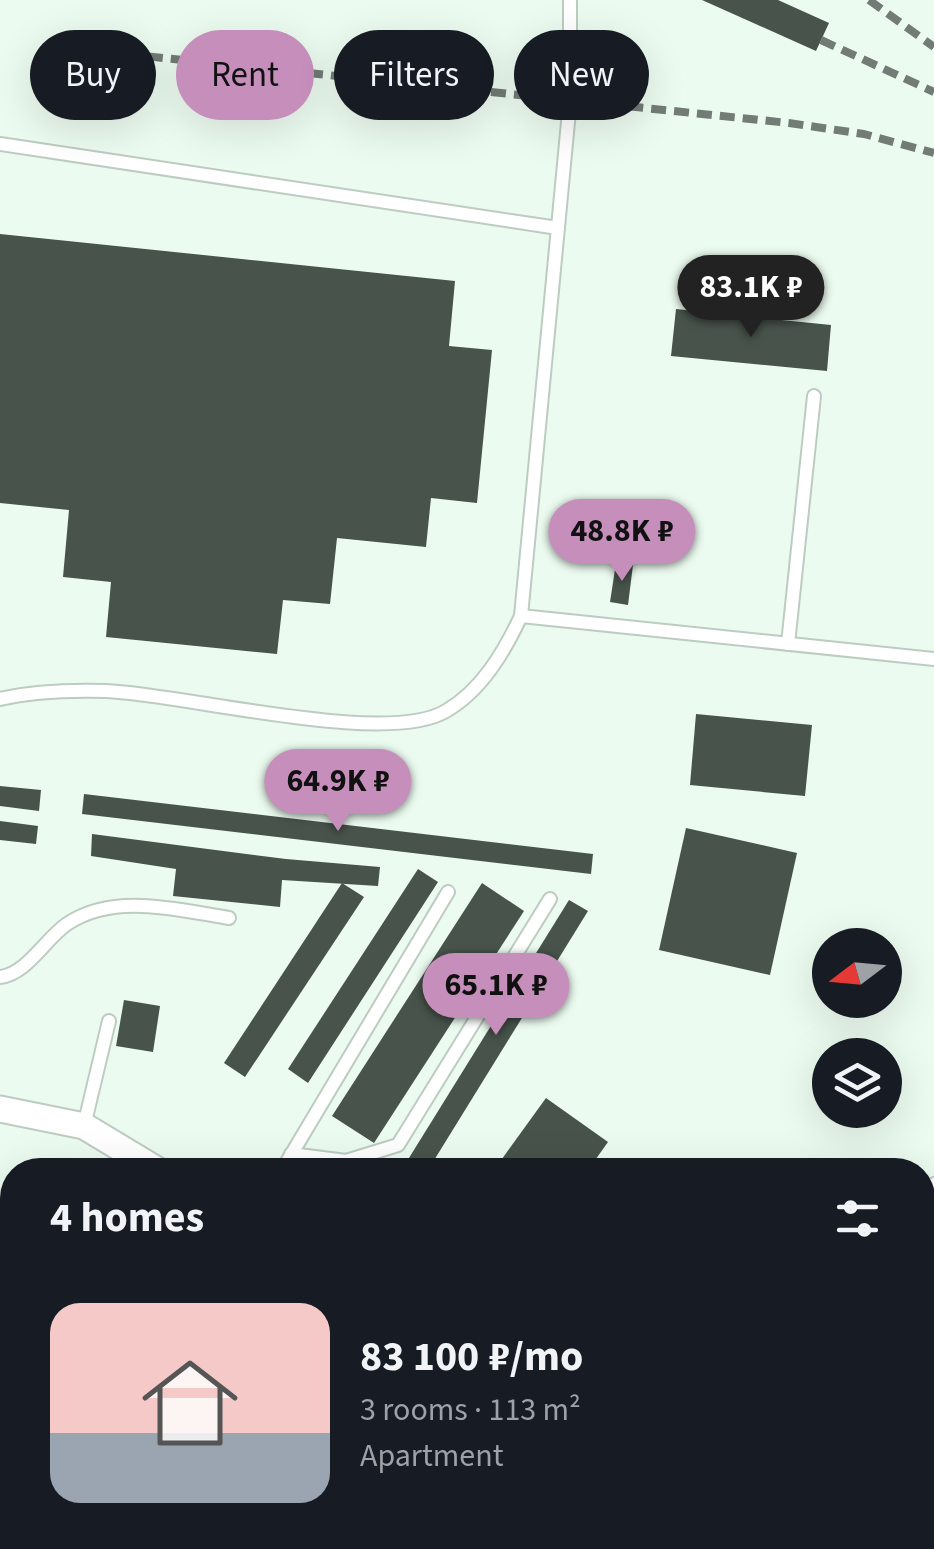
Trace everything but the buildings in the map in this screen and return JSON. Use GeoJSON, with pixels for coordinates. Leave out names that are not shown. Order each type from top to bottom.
{"type":"FeatureCollection","features":[{"type":"Feature","properties":{"kind":"street"},"geometry":{"type":"LineString","coordinates":[[0,1110],[84,1126],[137,1158]]}},
{"type":"Feature","properties":{"kind":"lane"},"geometry":{"type":"LineString","coordinates":[[0,699],[26,693],[107,691],[364,724],[419,721],[445,713],[467,696],[497,662],[520,616],[570,100],[570,0]]}},
{"type":"Feature","properties":{"kind":"lane"},"geometry":{"type":"LineString","coordinates":[[0,144],[558,228]]}},
{"type":"Feature","properties":{"kind":"lane"},"geometry":{"type":"LineString","coordinates":[[788,644],[814,396]]}},
{"type":"Feature","properties":{"kind":"lane"},"geometry":{"type":"LineString","coordinates":[[520,616],[934,659]]}},
{"type":"Feature","properties":{"kind":"lane"},"geometry":{"type":"LineString","coordinates":[[289,1158],[448,892]]}},
{"type":"Feature","properties":{"kind":"lane"},"geometry":{"type":"LineString","coordinates":[[356,1158],[398,1145],[550,900]]}},
{"type":"Feature","properties":{"kind":"lane"},"geometry":{"type":"LineString","coordinates":[[0,976],[14,974],[68,923],[102,909],[144,906],[229,918]]}},
{"type":"Feature","properties":{"kind":"lane"},"geometry":{"type":"LineString","coordinates":[[84,1126],[109,1020]]}},
{"type":"Feature","properties":{"kind":"lane"},"geometry":{"type":"LineString","coordinates":[[291,1154],[322,1158]]}},
{"type":"Feature","properties":{"kind":"railway"},"geometry":{"type":"LineString","coordinates":[[869,0],[934,47]]}},
{"type":"Feature","properties":{"kind":"railway"},"geometry":{"type":"LineString","coordinates":[[821,40],[934,92]]}},
{"type":"Feature","properties":{"kind":"railway"},"geometry":{"type":"LineString","coordinates":[[156,57],[789,123],[864,134],[934,153]]}}]}
